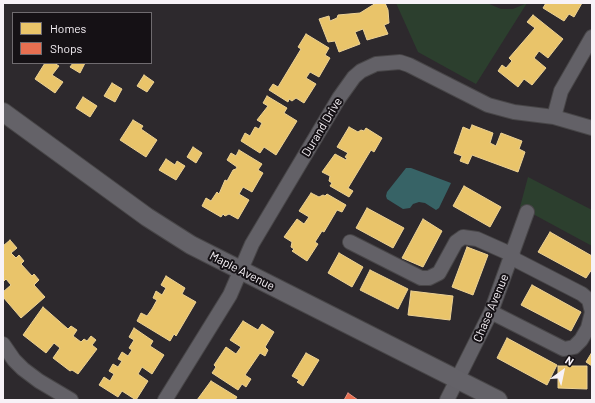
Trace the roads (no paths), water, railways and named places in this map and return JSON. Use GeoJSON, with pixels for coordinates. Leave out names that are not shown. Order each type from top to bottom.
{"type":"FeatureCollection","features":[{"type":"Feature","properties":{"kind":"main road","name":"Maple Avenue"},"geometry":{"type":"LineString","coordinates":[[3,112],[146,217],[197,248],[498,400]]}},
{"type":"Feature","properties":{"kind":"street"},"geometry":{"type":"LineString","coordinates":[[554,117],[561,91],[592,37]]}},
{"type":"Feature","properties":{"kind":"street","name":"Durand Drive"},"geometry":{"type":"LineString","coordinates":[[166,400],[230,295],[252,244],[339,98],[354,77],[368,67],[384,62],[409,64],[488,105],[514,112],[554,117],[592,128]]}},
{"type":"Feature","properties":{"kind":"street","name":"Chase Avenue"},"geometry":{"type":"LineString","coordinates":[[447,400],[492,312],[513,256],[527,212]]}},
{"type":"Feature","properties":{"kind":"street"},"geometry":{"type":"LineString","coordinates":[[350,242],[421,278],[429,278],[439,273],[456,242],[463,237],[477,239],[513,256],[582,294],[589,300],[592,306],[592,318],[587,331],[574,347],[564,349],[492,312]]}},
{"type":"Feature","properties":{"kind":"street"},"geometry":{"type":"LineString","coordinates":[[3,344],[14,360],[24,370],[38,381],[71,400]]}},
{"type":"Feature","properties":{"kind":"water"},"geometry":{"type":"Polygon","coordinates":[[[406,168],[411,168],[451,183],[439,208],[436,210],[425,203],[419,202],[413,204],[410,208],[403,209],[387,199],[387,192],[406,168]]]}}]}
